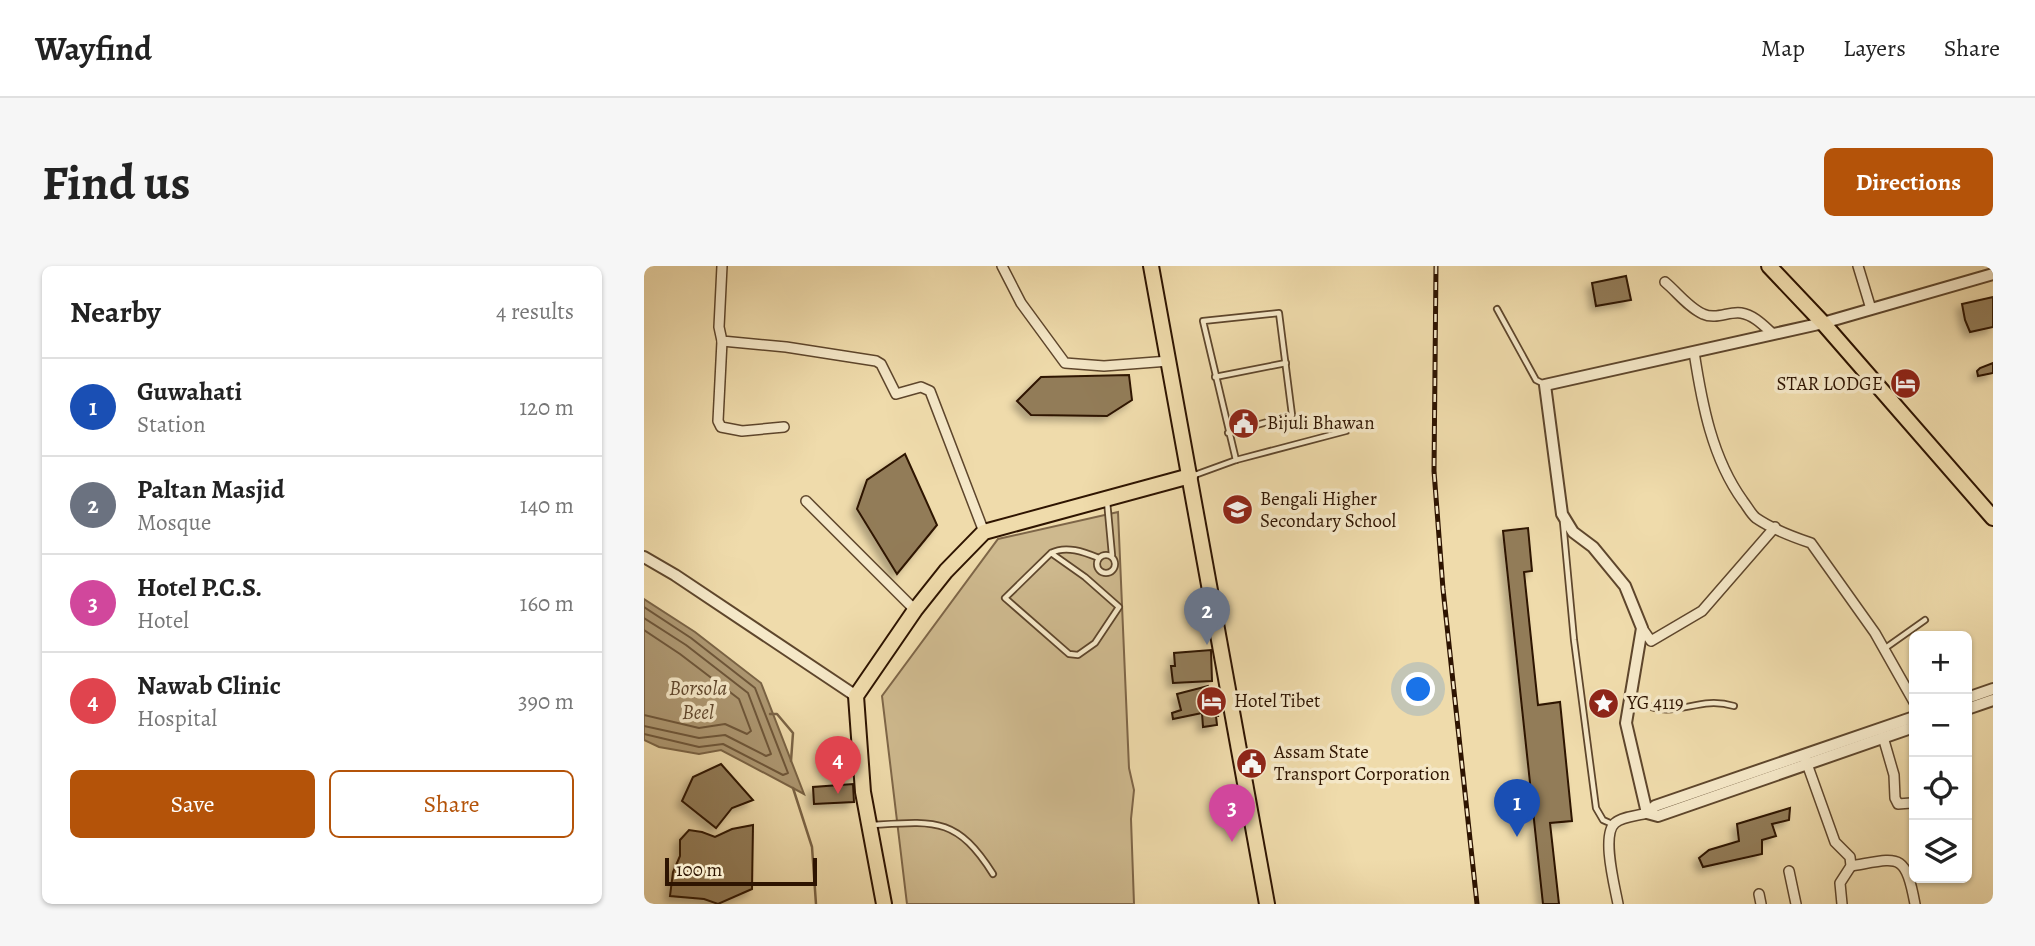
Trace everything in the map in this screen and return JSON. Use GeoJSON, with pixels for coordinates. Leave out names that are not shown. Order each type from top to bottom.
{"type":"FeatureCollection","features":[{"type":"Feature","properties":{"kind":"main road"},"geometry":{"type":"LineString","coordinates":[[1151,266],[1268,904]]}},
{"type":"Feature","properties":{"kind":"main road"},"geometry":{"type":"LineString","coordinates":[[1769,266],[1823,323],[1993,518]]}},
{"type":"Feature","properties":{"kind":"main road"},"geometry":{"type":"LineString","coordinates":[[884,904],[863,792],[856,696],[915,610],[946,571],[984,532],[1189,477]]}},
{"type":"Feature","properties":{"kind":"street"},"geometry":{"type":"LineString","coordinates":[[722,266],[718,421],[721,427],[742,431],[784,427]]}},
{"type":"Feature","properties":{"kind":"street"},"geometry":{"type":"LineString","coordinates":[[1002,266],[1021,303],[1065,363],[1104,366],[1169,360]]}},
{"type":"Feature","properties":{"kind":"street"},"geometry":{"type":"LineString","coordinates":[[1858,266],[1871,309]]}},
{"type":"Feature","properties":{"kind":"street"},"geometry":{"type":"LineString","coordinates":[[1775,527],[1702,611],[1651,641],[1642,628],[1625,586],[1593,547],[1573,532],[1562,514],[1545,385],[1823,323],[1993,274]]}},
{"type":"Feature","properties":{"kind":"street"},"geometry":{"type":"LineString","coordinates":[[1665,282],[1704,315],[1742,313],[1757,320],[1773,334]]}},
{"type":"Feature","properties":{"kind":"street"},"geometry":{"type":"LineString","coordinates":[[722,341],[786,347],[876,361],[881,364],[895,394],[927,388],[984,532]]}},
{"type":"Feature","properties":{"kind":"street"},"geometry":{"type":"LineString","coordinates":[[1694,352],[1700,396],[1713,443],[1732,486],[1755,517],[1811,543],[1884,649],[1909,694]]}},
{"type":"Feature","properties":{"kind":"street"},"geometry":{"type":"LineString","coordinates":[[806,501],[915,610]]}},
{"type":"Feature","properties":{"kind":"street"},"geometry":{"type":"LineString","coordinates":[[644,557],[856,696]]}},
{"type":"Feature","properties":{"kind":"street"},"geometry":{"type":"LineString","coordinates":[[1642,628],[1626,723],[1647,813]]}},
{"type":"Feature","properties":{"kind":"street"},"geometry":{"type":"LineString","coordinates":[[1972,696],[1993,689]]}},
{"type":"Feature","properties":{"kind":"street"},"geometry":{"type":"LineString","coordinates":[[1972,707],[1993,700]]}},
{"type":"Feature","properties":{"kind":"street"},"geometry":{"type":"LineString","coordinates":[[1806,760],[1909,719]]}},
{"type":"Feature","properties":{"kind":"street"},"geometry":{"type":"LineString","coordinates":[[1618,904],[1609,849],[1612,824],[1647,813],[1655,806],[1909,729]]}},
{"type":"Feature","properties":{"kind":"street"},"geometry":{"type":"LineString","coordinates":[[1883,737],[1894,775],[1895,798],[1898,804],[1909,803]]}},
{"type":"Feature","properties":{"kind":"street"},"geometry":{"type":"LineString","coordinates":[[1806,760],[1835,842],[1848,854],[1851,866]]}},
{"type":"Feature","properties":{"kind":"street"},"geometry":{"type":"LineString","coordinates":[[1842,904],[1840,883],[1851,866],[1890,859],[1903,864],[1910,879],[1915,904]]}},
{"type":"Feature","properties":{"kind":"street"},"geometry":{"type":"LineString","coordinates":[[1789,871],[1796,904]]}},
{"type":"Feature","properties":{"kind":"lane"},"geometry":{"type":"LineString","coordinates":[[1497,309],[1536,380],[1545,385]]}},
{"type":"Feature","properties":{"kind":"lane"},"geometry":{"type":"LineString","coordinates":[[1228,433],[1292,415],[1279,313],[1203,321],[1228,433],[1236,460]]}},
{"type":"Feature","properties":{"kind":"lane"},"geometry":{"type":"LineString","coordinates":[[1215,377],[1286,363]]}},
{"type":"Feature","properties":{"kind":"lane"},"geometry":{"type":"LineString","coordinates":[[1189,477],[1236,460],[1346,431]]}},
{"type":"Feature","properties":{"kind":"lane"},"geometry":{"type":"LineString","coordinates":[[1099,558],[1098,568],[1108,573],[1116,566],[1112,556],[1107,497]]}},
{"type":"Feature","properties":{"kind":"lane"},"geometry":{"type":"LineString","coordinates":[[1562,514],[1574,640],[1595,799],[1598,815],[1612,824]]}},
{"type":"Feature","properties":{"kind":"lane"},"geometry":{"type":"LineString","coordinates":[[1051,552],[1119,607],[1095,643],[1078,655],[1069,654],[1005,598],[1051,552],[1058,549],[1082,551],[1099,558]]}},
{"type":"Feature","properties":{"kind":"lane"},"geometry":{"type":"LineString","coordinates":[[1099,558],[1105,554],[1112,556]]}},
{"type":"Feature","properties":{"kind":"lane"},"geometry":{"type":"LineString","coordinates":[[1884,649],[1926,620]]}},
{"type":"Feature","properties":{"kind":"lane"},"geometry":{"type":"LineString","coordinates":[[1631,697],[1647,706],[1668,711],[1707,702],[1734,706]]}},
{"type":"Feature","properties":{"kind":"lane"},"geometry":{"type":"LineString","coordinates":[[868,826],[926,821],[946,826],[980,853],[993,874]]}},
{"type":"Feature","properties":{"kind":"shaded area"},"geometry":{"type":"Polygon","coordinates":[[[1118,512],[1129,768],[1134,790],[1131,819],[1134,904],[907,904],[882,696],[998,539],[1118,512]]]}},
{"type":"Feature","properties":{"kind":"water","name":"Borsola Beel"},"geometry":{"type":"Polygon","coordinates":[[[644,599],[695,632],[761,683],[804,794],[721,750],[699,754],[659,747],[644,740],[644,599]]]}},
{"type":"Feature","properties":{"kind":"building"},"geometry":{"type":"Polygon","coordinates":[[[1626,276],[1631,300],[1596,306],[1592,283],[1626,276]]]}},
{"type":"Feature","properties":{"kind":"building"},"geometry":{"type":"Polygon","coordinates":[[[1993,297],[1993,327],[1970,332],[1962,304],[1993,297]]]}},
{"type":"Feature","properties":{"kind":"building"},"geometry":{"type":"Polygon","coordinates":[[[1993,363],[1993,373],[1978,376],[1977,371],[1980,368],[1993,363]]]}},
{"type":"Feature","properties":{"kind":"building"},"geometry":{"type":"Polygon","coordinates":[[[1129,375],[1132,400],[1107,416],[1031,415],[1017,401],[1041,377],[1129,375]]]}},
{"type":"Feature","properties":{"kind":"building"},"geometry":{"type":"Polygon","coordinates":[[[905,454],[937,525],[897,574],[857,509],[867,480],[905,454]]]}},
{"type":"Feature","properties":{"kind":"building"},"geometry":{"type":"Polygon","coordinates":[[[1528,528],[1532,571],[1524,572],[1538,705],[1560,702],[1572,821],[1550,823],[1559,904],[1543,904],[1503,531],[1528,528]]]}},
{"type":"Feature","properties":{"kind":"building"},"geometry":{"type":"Polygon","coordinates":[[[1211,650],[1212,681],[1173,683],[1171,666],[1175,666],[1174,653],[1211,650]]]}},
{"type":"Feature","properties":{"kind":"building"},"geometry":{"type":"Polygon","coordinates":[[[1208,686],[1209,690],[1212,689],[1218,716],[1217,725],[1203,727],[1202,713],[1173,719],[1172,713],[1181,710],[1177,694],[1208,686]]]}},
{"type":"Feature","properties":{"kind":"building"},"geometry":{"type":"Polygon","coordinates":[[[721,764],[753,800],[732,808],[716,828],[682,801],[693,777],[721,764]]]}},
{"type":"Feature","properties":{"kind":"building"},"geometry":{"type":"Polygon","coordinates":[[[853,784],[854,802],[814,804],[813,787],[853,784]]]}},
{"type":"Feature","properties":{"kind":"building"},"geometry":{"type":"Polygon","coordinates":[[[1790,808],[1789,820],[1772,824],[1776,836],[1762,840],[1762,854],[1703,867],[1699,858],[1709,850],[1739,841],[1737,824],[1790,808]]]}},
{"type":"Feature","properties":{"kind":"building"},"geometry":{"type":"Polygon","coordinates":[[[753,825],[752,889],[718,904],[704,899],[670,896],[673,872],[680,856],[680,840],[689,830],[715,837],[732,829],[753,825]]]}},
{"type":"Feature","properties":{"kind":"waterway"},"geometry":{"type":"LineString","coordinates":[[770,714],[777,714],[793,733],[791,761]]}},
{"type":"Feature","properties":{"kind":"waterway"},"geometry":{"type":"LineString","coordinates":[[793,788],[812,847],[816,904]]}},
{"type":"Feature","properties":{"kind":"railway"},"geometry":{"type":"LineString","coordinates":[[1436,266],[1434,471],[1443,589],[1477,904]]}},
{"type":"Feature","properties":{"kind":"place","name":"STAR LODGE"},"geometry":{"type":"Point","coordinates":[1906,384]}},
{"type":"Feature","properties":{"kind":"place","name":"Bijuli Bhawan"},"geometry":{"type":"Point","coordinates":[1244,423]}},
{"type":"Feature","properties":{"kind":"place","name":"Bengali Higher Secondary School"},"geometry":{"type":"Point","coordinates":[1237,510]}},
{"type":"Feature","properties":{"kind":"place","name":"Paltan Masjid"},"geometry":{"type":"Point","coordinates":[1207,645]}},
{"type":"Feature","properties":{"kind":"place","name":"Hotel Tibet"},"geometry":{"type":"Point","coordinates":[1211,701]}},
{"type":"Feature","properties":{"kind":"place","name":"YG 4119"},"geometry":{"type":"Point","coordinates":[1604,703]}},
{"type":"Feature","properties":{"kind":"place","name":"Assam State Transport Corporation"},"geometry":{"type":"Point","coordinates":[1251,763]}},
{"type":"Feature","properties":{"kind":"place","name":"Nawab Clinic"},"geometry":{"type":"Point","coordinates":[838,794]}},
{"type":"Feature","properties":{"kind":"place","name":"Guwahati"},"geometry":{"type":"Point","coordinates":[1517,837]}},
{"type":"Feature","properties":{"kind":"place","name":"Hotel P.C.S."},"geometry":{"type":"Point","coordinates":[1232,842]}}]}
